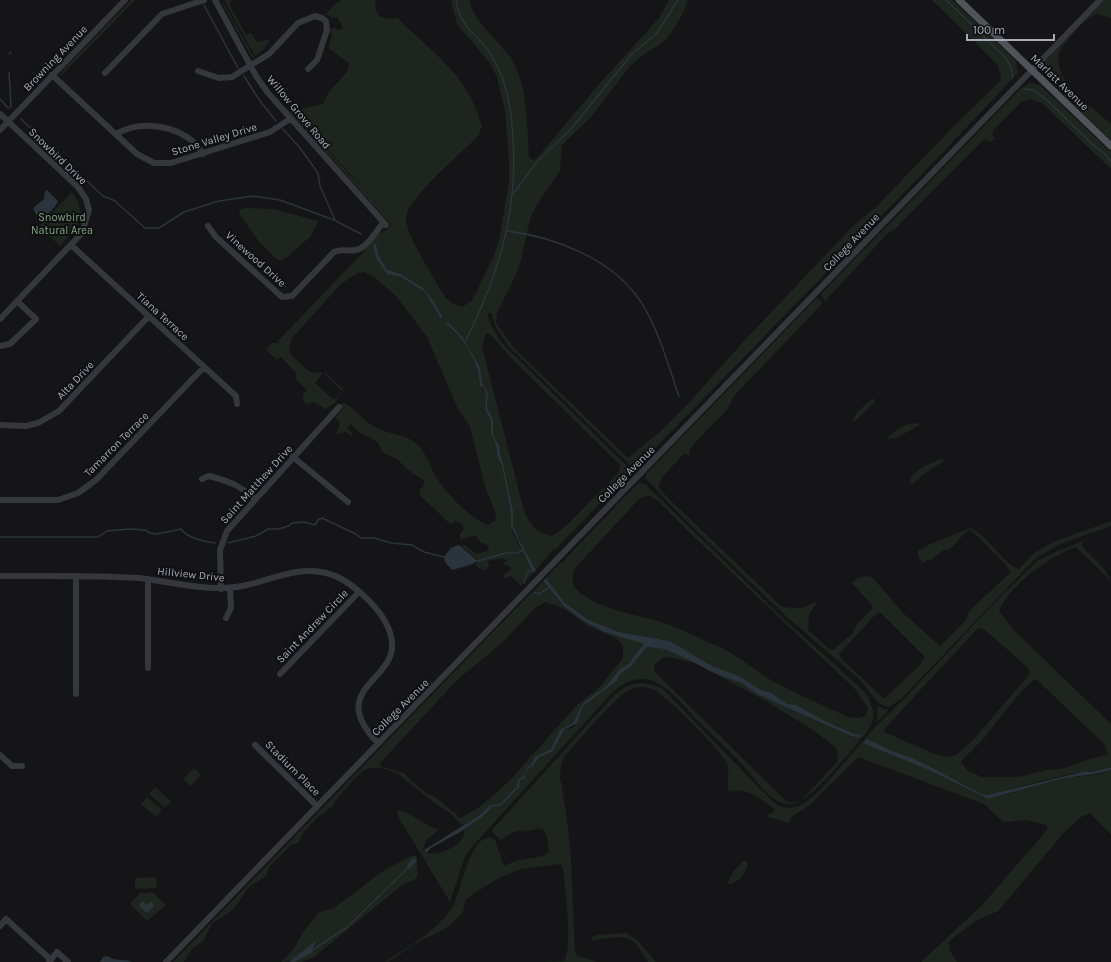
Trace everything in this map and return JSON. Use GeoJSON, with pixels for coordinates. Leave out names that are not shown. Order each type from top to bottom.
{"type":"FeatureCollection","features":[{"type":"Feature","properties":{"kind":"main road","name":"Marlatt Avenue"},"geometry":{"type":"LineString","coordinates":[[959,0],[1111,146]]}},
{"type":"Feature","properties":{"kind":"street","name":"Browning Avenue"},"geometry":{"type":"LineString","coordinates":[[0,130],[125,0]]}},
{"type":"Feature","properties":{"kind":"street"},"geometry":{"type":"LineString","coordinates":[[105,73],[162,14],[204,0]]}},
{"type":"Feature","properties":{"kind":"street","name":"Willow Grove Road"},"geometry":{"type":"LineString","coordinates":[[215,0],[264,88],[384,224]]}},
{"type":"Feature","properties":{"kind":"street","name":"College Avenue"},"geometry":{"type":"LineString","coordinates":[[166,962],[478,642],[535,580],[639,476],[1100,0]]}},
{"type":"Feature","properties":{"kind":"street"},"geometry":{"type":"LineString","coordinates":[[198,71],[219,78],[232,77],[269,54],[298,23],[315,16],[326,21],[327,30],[317,60],[308,70]]}},
{"type":"Feature","properties":{"kind":"street","name":"Stone Valley Drive"},"geometry":{"type":"LineString","coordinates":[[52,76],[137,154],[154,163],[171,163],[203,154],[270,132],[290,119]]}},
{"type":"Feature","properties":{"kind":"street","name":"Snowbird Drive"},"geometry":{"type":"LineString","coordinates":[[0,114],[78,187],[86,199],[90,210],[82,233],[0,319]]}},
{"type":"Feature","properties":{"kind":"street"},"geometry":{"type":"LineString","coordinates":[[116,134],[124,129],[144,125],[164,127],[189,140],[200,148],[203,154]]}},
{"type":"Feature","properties":{"kind":"street","name":"Vinewood Drive"},"geometry":{"type":"LineString","coordinates":[[208,226],[216,237],[282,296],[288,298],[292,296],[334,252],[340,249],[357,250],[362,247],[384,224]]}},
{"type":"Feature","properties":{"kind":"street","name":"Tiana Terrace"},"geometry":{"type":"LineString","coordinates":[[71,245],[236,396],[237,404]]}},
{"type":"Feature","properties":{"kind":"street"},"geometry":{"type":"LineString","coordinates":[[0,346],[10,344],[36,320],[17,301]]}},
{"type":"Feature","properties":{"kind":"street","name":"Alta Drive"},"geometry":{"type":"LineString","coordinates":[[0,425],[26,426],[38,423],[59,411],[149,316]]}},
{"type":"Feature","properties":{"kind":"street","name":"Tamarron Terrace"},"geometry":{"type":"LineString","coordinates":[[0,500],[58,500],[78,493],[96,480],[204,367]]}},
{"type":"Feature","properties":{"kind":"street","name":"Saint Matthew Drive"},"geometry":{"type":"LineString","coordinates":[[221,588],[220,550],[222,541],[227,531],[339,407]]}},
{"type":"Feature","properties":{"kind":"street"},"geometry":{"type":"LineString","coordinates":[[293,457],[348,502]]}},
{"type":"Feature","properties":{"kind":"street"},"geometry":{"type":"LineString","coordinates":[[202,479],[209,476],[239,485],[255,499]]}},
{"type":"Feature","properties":{"kind":"street","name":"Hillview Drive"},"geometry":{"type":"LineString","coordinates":[[0,576],[76,576],[148,579],[221,588],[230,588],[262,582],[288,573],[314,571],[339,577],[359,592],[383,618],[391,637],[392,650],[389,659],[383,669],[365,688],[358,708],[360,720],[369,734],[378,743]]}},
{"type":"Feature","properties":{"kind":"street"},"geometry":{"type":"LineString","coordinates":[[76,576],[76,694]]}},
{"type":"Feature","properties":{"kind":"street"},"geometry":{"type":"LineString","coordinates":[[148,579],[148,668]]}},
{"type":"Feature","properties":{"kind":"street"},"geometry":{"type":"LineString","coordinates":[[226,618],[231,608],[230,588]]}},
{"type":"Feature","properties":{"kind":"street","name":"Saint Andrew Circle"},"geometry":{"type":"LineString","coordinates":[[280,674],[359,592]]}},
{"type":"Feature","properties":{"kind":"street","name":"Stadium Place"},"geometry":{"type":"LineString","coordinates":[[255,745],[317,806]]}},
{"type":"Feature","properties":{"kind":"street"},"geometry":{"type":"LineString","coordinates":[[0,755],[12,766],[22,766]]}},
{"type":"Feature","properties":{"kind":"street"},"geometry":{"type":"LineString","coordinates":[[0,926],[6,919],[50,961],[58,952],[68,962]]}},
{"type":"Feature","properties":{"kind":"green space"},"geometry":{"type":"Polygon","coordinates":[[[131,0],[135,0],[60,77],[63,70],[131,0]]]}},
{"type":"Feature","properties":{"kind":"green space"},"geometry":{"type":"Polygon","coordinates":[[[224,0],[232,0],[229,4],[246,35],[251,33],[257,42],[270,39],[264,49],[255,56],[224,0]]]}},
{"type":"Feature","properties":{"kind":"green space"},"geometry":{"type":"Polygon","coordinates":[[[341,0],[376,0],[375,9],[379,16],[388,19],[398,18],[451,70],[466,89],[472,100],[482,126],[478,136],[425,187],[409,209],[406,218],[410,235],[445,297],[452,303],[462,307],[472,301],[494,255],[499,240],[509,182],[509,162],[505,112],[497,77],[489,62],[457,24],[451,0],[469,0],[476,17],[505,50],[516,67],[526,105],[529,156],[532,160],[536,159],[601,82],[659,18],[669,0],[688,0],[682,15],[670,35],[660,45],[647,52],[631,65],[590,118],[562,145],[560,171],[531,216],[520,264],[497,313],[496,323],[514,348],[628,458],[662,430],[685,407],[743,342],[852,227],[876,207],[954,126],[1000,81],[1001,76],[997,64],[932,0],[952,0],[1010,55],[1016,62],[1018,73],[931,165],[636,468],[630,465],[509,347],[496,327],[491,313],[488,313],[489,321],[500,341],[627,466],[630,472],[556,549],[553,550],[536,570],[519,540],[513,525],[513,511],[504,467],[493,436],[493,424],[487,408],[488,393],[482,383],[480,367],[463,338],[448,322],[446,324],[460,338],[473,356],[479,372],[480,386],[486,392],[485,409],[491,421],[491,434],[496,445],[497,456],[502,466],[511,512],[512,531],[533,573],[526,581],[525,579],[521,586],[511,576],[503,579],[504,574],[511,570],[509,566],[503,564],[507,561],[503,558],[488,561],[489,566],[486,570],[480,569],[476,565],[477,559],[461,546],[465,545],[477,554],[488,551],[489,548],[487,545],[480,542],[476,535],[460,540],[460,535],[464,528],[461,523],[455,521],[451,525],[420,495],[420,489],[423,487],[425,481],[408,470],[397,459],[382,452],[377,441],[362,434],[350,424],[347,428],[352,433],[352,436],[345,432],[336,434],[340,423],[335,417],[343,409],[339,405],[344,403],[374,426],[414,441],[424,452],[440,483],[459,505],[474,518],[488,525],[496,520],[495,511],[486,489],[470,427],[457,407],[427,337],[396,296],[374,277],[364,272],[357,273],[340,285],[292,338],[289,350],[291,355],[310,372],[325,373],[343,389],[342,391],[335,403],[325,409],[314,402],[306,404],[303,397],[307,390],[295,378],[296,373],[281,357],[277,360],[266,350],[271,343],[279,343],[277,342],[367,248],[366,247],[380,232],[384,233],[383,230],[386,231],[391,225],[289,111],[291,111],[393,221],[293,111],[323,104],[328,93],[347,72],[349,63],[328,48],[332,35],[329,31],[334,27],[338,30],[343,28],[337,17],[332,18],[326,14],[341,0]],[[376,244],[377,260],[387,274],[404,278],[421,289],[429,298],[442,319],[443,317],[433,300],[423,289],[401,274],[387,270],[378,254],[376,244]],[[486,333],[482,346],[524,511],[535,528],[542,533],[552,536],[566,526],[618,473],[620,465],[510,357],[491,335],[486,333]],[[323,373],[315,383],[334,400],[342,391],[323,373]]]}},
{"type":"Feature","properties":{"kind":"green space"},"geometry":{"type":"Polygon","coordinates":[[[1102,0],[1111,0],[1111,18],[1098,14],[1082,23],[1062,48],[1059,55],[1059,65],[1062,75],[1076,94],[1111,124],[1111,141],[1055,86],[1043,72],[1045,61],[1102,0]]]}},
{"type":"Feature","properties":{"kind":"green space"},"geometry":{"type":"Polygon","coordinates":[[[223,1],[255,59],[251,56],[223,5],[223,1]]]}},
{"type":"Feature","properties":{"kind":"green space"},"geometry":{"type":"Polygon","coordinates":[[[1030,83],[1040,85],[1111,152],[1111,169],[1042,103],[1030,99],[1021,102],[994,129],[992,134],[995,139],[990,142],[984,139],[895,229],[889,232],[825,301],[821,294],[1020,89],[1030,83]]]}},
{"type":"Feature","properties":{"kind":"green space","name":"Snowbird Natural Area"},"geometry":{"type":"Polygon","coordinates":[[[72,192],[77,200],[81,215],[72,233],[60,246],[39,226],[72,192]]]}},
{"type":"Feature","properties":{"kind":"green space"},"geometry":{"type":"Polygon","coordinates":[[[245,208],[273,209],[318,221],[311,236],[286,258],[284,257],[281,263],[282,260],[278,260],[260,243],[239,214],[240,210],[245,208]]]}},
{"type":"Feature","properties":{"kind":"green space"},"geometry":{"type":"Polygon","coordinates":[[[817,298],[823,303],[734,396],[727,410],[692,446],[689,451],[690,455],[684,454],[664,475],[658,486],[666,496],[782,607],[803,608],[818,601],[809,614],[808,630],[828,648],[833,650],[852,634],[858,623],[873,608],[852,583],[859,578],[867,576],[873,578],[903,613],[940,646],[966,620],[969,611],[1011,572],[971,530],[968,530],[949,550],[943,550],[931,560],[926,560],[923,563],[918,556],[918,551],[926,546],[970,528],[983,537],[1008,563],[1019,569],[1033,554],[1053,542],[1111,521],[1111,526],[1061,544],[1036,558],[901,699],[889,707],[884,706],[876,700],[859,679],[786,616],[688,523],[645,478],[647,473],[817,298]],[[877,613],[839,654],[841,658],[883,698],[886,697],[919,666],[925,657],[881,613],[877,613]]]}},
{"type":"Feature","properties":{"kind":"green space"},"geometry":{"type":"Polygon","coordinates":[[[873,398],[875,402],[855,421],[853,420],[857,412],[873,398]]]}},
{"type":"Feature","properties":{"kind":"green space"},"geometry":{"type":"Polygon","coordinates":[[[920,423],[918,426],[896,438],[888,439],[891,434],[902,427],[920,423]]]}},
{"type":"Feature","properties":{"kind":"green space"},"geometry":{"type":"Polygon","coordinates":[[[943,459],[944,461],[911,484],[910,479],[916,472],[929,464],[943,459]]]}},
{"type":"Feature","properties":{"kind":"green space"},"geometry":{"type":"Polygon","coordinates":[[[639,482],[646,485],[784,619],[864,691],[870,701],[873,712],[870,727],[821,784],[802,800],[837,762],[838,752],[834,746],[813,730],[766,701],[695,663],[743,684],[759,695],[851,736],[859,738],[862,735],[854,734],[799,707],[787,704],[772,693],[761,690],[740,676],[712,666],[670,641],[619,632],[589,620],[565,603],[546,578],[559,564],[565,561],[566,558],[639,482]],[[647,495],[639,499],[574,571],[573,583],[576,589],[601,605],[621,612],[668,624],[682,630],[724,649],[771,680],[800,695],[848,717],[858,718],[866,714],[868,708],[855,689],[657,500],[647,495]]]}},
{"type":"Feature","properties":{"kind":"green space"},"geometry":{"type":"Polygon","coordinates":[[[1105,533],[1083,542],[1081,545],[1105,570],[1111,581],[1076,547],[1044,564],[1021,582],[1011,592],[999,611],[1013,629],[1111,724],[1111,767],[1092,772],[1069,774],[987,795],[981,794],[910,757],[892,751],[867,739],[863,743],[931,771],[983,797],[993,798],[1060,779],[1100,774],[1111,770],[1111,835],[1090,813],[1081,817],[1062,835],[998,911],[977,920],[949,942],[949,949],[957,962],[921,962],[983,904],[1046,831],[1048,827],[1046,825],[1026,820],[1003,822],[984,804],[858,757],[810,805],[791,817],[789,823],[765,816],[774,812],[774,809],[753,794],[741,791],[729,792],[727,764],[716,748],[705,736],[668,700],[650,688],[641,687],[627,691],[618,698],[564,757],[561,766],[560,777],[567,818],[571,857],[575,952],[578,956],[598,962],[540,962],[564,961],[567,954],[568,916],[563,868],[561,864],[521,869],[501,877],[473,894],[465,901],[463,912],[447,928],[414,944],[390,961],[385,962],[424,936],[442,921],[455,902],[467,864],[472,854],[483,840],[490,837],[495,840],[504,866],[515,861],[544,856],[549,852],[547,837],[543,830],[520,830],[511,833],[501,840],[493,833],[492,830],[620,690],[638,683],[650,684],[663,689],[773,802],[782,807],[792,808],[799,806],[809,800],[821,789],[875,727],[902,701],[1002,595],[1037,561],[1055,552],[1105,533]],[[978,628],[886,727],[884,732],[935,754],[949,757],[956,755],[972,741],[1029,675],[1027,667],[985,630],[978,628]],[[1036,679],[1024,689],[982,740],[962,760],[961,763],[968,771],[982,777],[1019,777],[1047,770],[1066,768],[1086,760],[1107,755],[1108,753],[1104,744],[1036,679]]]}},
{"type":"Feature","properties":{"kind":"green space"},"geometry":{"type":"Polygon","coordinates":[[[543,581],[565,607],[585,622],[605,632],[645,644],[633,657],[630,663],[620,669],[605,687],[583,703],[573,723],[560,731],[551,749],[535,757],[531,765],[526,768],[525,775],[521,778],[517,786],[510,794],[501,803],[493,804],[480,815],[464,825],[459,823],[452,814],[437,805],[397,773],[382,768],[371,768],[365,770],[354,779],[336,800],[333,806],[318,817],[303,833],[298,843],[291,845],[269,867],[266,876],[249,887],[233,910],[212,923],[204,940],[191,950],[184,962],[173,962],[457,669],[459,670],[458,668],[530,594],[534,592],[537,594],[534,591],[543,581]],[[545,602],[534,609],[502,643],[457,680],[380,763],[380,766],[404,773],[423,791],[438,799],[460,818],[478,808],[495,794],[512,778],[578,704],[598,689],[623,658],[623,646],[616,638],[588,626],[565,609],[545,602]]]}},
{"type":"Feature","properties":{"kind":"green space"},"geometry":{"type":"Polygon","coordinates":[[[647,647],[664,649],[695,663],[669,657],[663,658],[654,665],[654,671],[787,802],[795,803],[802,800],[794,804],[786,804],[771,797],[738,759],[670,692],[660,684],[649,679],[637,679],[625,683],[611,694],[470,849],[464,859],[450,902],[399,818],[397,810],[406,812],[439,830],[427,839],[423,849],[426,853],[438,853],[457,845],[464,835],[464,830],[492,807],[503,804],[519,787],[520,780],[525,778],[527,769],[533,766],[539,757],[552,752],[564,730],[574,727],[583,706],[617,681],[620,674],[631,666],[647,647]]]}},
{"type":"Feature","properties":{"kind":"green space"},"geometry":{"type":"Polygon","coordinates":[[[878,706],[889,710],[877,722],[878,706]]]}},
{"type":"Feature","properties":{"kind":"green space"},"geometry":{"type":"Polygon","coordinates":[[[194,768],[201,775],[191,786],[183,779],[194,768]]]}},
{"type":"Feature","properties":{"kind":"green space"},"geometry":{"type":"Polygon","coordinates":[[[155,787],[171,801],[165,808],[149,794],[155,787]]]}},
{"type":"Feature","properties":{"kind":"green space"},"geometry":{"type":"Polygon","coordinates":[[[147,797],[162,810],[156,817],[141,804],[147,797]]]}},
{"type":"Feature","properties":{"kind":"green space"},"geometry":{"type":"Polygon","coordinates":[[[411,856],[416,856],[418,859],[417,876],[414,880],[401,886],[314,957],[302,962],[295,962],[315,947],[317,939],[306,951],[297,957],[292,960],[281,962],[292,951],[304,931],[318,913],[334,908],[383,871],[411,856]]]}},
{"type":"Feature","properties":{"kind":"green space"},"geometry":{"type":"Polygon","coordinates":[[[743,861],[746,861],[748,865],[743,875],[734,883],[727,884],[733,872],[743,861]]]}},
{"type":"Feature","properties":{"kind":"green space"},"geometry":{"type":"Polygon","coordinates":[[[156,877],[157,888],[135,889],[135,878],[156,877]]]}},
{"type":"Feature","properties":{"kind":"green space"},"geometry":{"type":"Polygon","coordinates":[[[141,892],[146,894],[152,892],[166,905],[147,921],[130,904],[141,892]]]}},
{"type":"Feature","properties":{"kind":"green space"},"geometry":{"type":"Polygon","coordinates":[[[627,933],[639,942],[656,962],[648,962],[635,943],[624,937],[592,940],[592,937],[596,935],[627,933]]]}},
{"type":"Feature","properties":{"kind":"shaded area"},"geometry":{"type":"Polygon","coordinates":[[[47,190],[58,201],[51,211],[41,218],[35,213],[33,208],[44,199],[45,191],[47,190]]]}},
{"type":"Feature","properties":{"kind":"shaded area"},"geometry":{"type":"Polygon","coordinates":[[[376,243],[378,254],[387,270],[401,274],[423,288],[433,300],[443,317],[441,319],[425,292],[401,277],[387,274],[377,260],[373,246],[376,243]]]}},
{"type":"Feature","properties":{"kind":"shaded area"},"geometry":{"type":"Polygon","coordinates":[[[448,322],[463,338],[480,367],[482,383],[488,393],[487,408],[493,419],[493,436],[499,445],[504,467],[513,511],[513,525],[519,540],[536,570],[533,573],[511,526],[511,512],[502,466],[497,456],[496,445],[491,434],[491,421],[485,409],[486,395],[484,388],[480,386],[477,368],[470,352],[453,330],[446,324],[448,322]]]}},
{"type":"Feature","properties":{"kind":"shaded area"},"geometry":{"type":"Polygon","coordinates":[[[459,545],[478,561],[452,570],[445,562],[444,557],[451,548],[459,545]]]}},
{"type":"Feature","properties":{"kind":"shaded area"},"geometry":{"type":"Polygon","coordinates":[[[546,578],[565,603],[589,620],[619,632],[670,641],[712,666],[740,676],[761,690],[772,693],[787,704],[796,705],[827,722],[854,734],[862,735],[859,738],[851,736],[759,695],[743,684],[710,671],[664,649],[647,647],[631,666],[620,674],[617,681],[583,706],[577,723],[564,730],[552,752],[539,757],[533,766],[527,769],[525,778],[520,780],[519,787],[502,805],[492,807],[483,816],[462,831],[431,848],[426,853],[424,850],[480,815],[490,805],[501,803],[517,786],[518,779],[525,775],[526,768],[531,765],[535,757],[551,749],[560,730],[573,723],[583,703],[605,687],[620,669],[630,663],[644,644],[605,632],[585,622],[565,607],[543,581],[546,578]]]}},
{"type":"Feature","properties":{"kind":"shaded area"},"geometry":{"type":"Polygon","coordinates":[[[867,739],[892,751],[910,757],[981,794],[987,795],[1082,772],[1092,772],[1111,767],[1111,770],[1060,779],[988,799],[931,771],[863,743],[867,739]]]}},
{"type":"Feature","properties":{"kind":"shaded area"},"geometry":{"type":"Polygon","coordinates":[[[415,857],[416,862],[409,869],[407,869],[408,863],[415,857]]]}},
{"type":"Feature","properties":{"kind":"shaded area"},"geometry":{"type":"Polygon","coordinates":[[[142,901],[147,905],[151,901],[154,906],[147,913],[139,906],[142,901]]]}},
{"type":"Feature","properties":{"kind":"shaded area"},"geometry":{"type":"Polygon","coordinates":[[[318,939],[312,950],[313,952],[295,962],[289,962],[318,939]]]}},
{"type":"Feature","properties":{"kind":"shaded area"},"geometry":{"type":"Polygon","coordinates":[[[107,956],[113,959],[132,962],[100,962],[103,957],[107,956]]]}},
{"type":"Feature","properties":{"kind":"waterway"},"geometry":{"type":"LineString","coordinates":[[456,0],[460,16],[468,28],[490,53],[504,82],[511,114],[514,167],[509,219],[503,244],[487,293],[465,342]]}},
{"type":"Feature","properties":{"kind":"waterway"},"geometry":{"type":"LineString","coordinates":[[513,194],[537,162],[571,129],[632,54],[656,34],[678,0]]}},
{"type":"Feature","properties":{"kind":"waterway"},"geometry":{"type":"LineString","coordinates":[[946,0],[1005,57],[1010,65],[1013,78]]}},
{"type":"Feature","properties":{"kind":"waterway"},"geometry":{"type":"LineString","coordinates":[[204,5],[238,68]]}},
{"type":"Feature","properties":{"kind":"waterway"},"geometry":{"type":"LineString","coordinates":[[9,72],[11,106],[9,108]]}},
{"type":"Feature","properties":{"kind":"waterway"},"geometry":{"type":"LineString","coordinates":[[244,76],[260,101],[276,121]]}},
{"type":"Feature","properties":{"kind":"waterway"},"geometry":{"type":"LineString","coordinates":[[1024,89],[1034,90],[1048,101],[1092,144],[1105,154],[1111,162]]}},
{"type":"Feature","properties":{"kind":"waterway"},"geometry":{"type":"LineString","coordinates":[[0,99],[8,108]]}},
{"type":"Feature","properties":{"kind":"waterway"},"geometry":{"type":"LineString","coordinates":[[21,119],[103,196],[115,201],[145,228],[159,228],[184,212],[219,201],[253,196],[280,200],[334,220],[361,234]]}},
{"type":"Feature","properties":{"kind":"waterway"},"geometry":{"type":"LineString","coordinates":[[283,129],[300,148],[318,173],[320,186],[335,220]]}},
{"type":"Feature","properties":{"kind":"waterway"},"geometry":{"type":"LineString","coordinates":[[507,231],[544,239],[582,253],[599,262],[629,287],[641,302],[653,324],[663,348],[679,396]]}},
{"type":"Feature","properties":{"kind":"waterway"},"geometry":{"type":"LineString","coordinates":[[228,543],[256,536],[268,529],[278,529],[289,526],[292,523],[304,522],[315,525],[318,520],[322,518],[356,534],[361,538],[374,538],[391,543],[412,545],[424,552],[444,557]]}},
{"type":"Feature","properties":{"kind":"waterway"},"geometry":{"type":"LineString","coordinates":[[0,537],[98,537],[107,531],[129,529],[145,530],[150,533],[157,534],[181,529],[187,535],[201,541],[215,543]]}},
{"type":"Feature","properties":{"kind":"waterway"},"geometry":{"type":"LineString","coordinates":[[478,561],[506,553],[516,553],[523,550]]}},
{"type":"Feature","properties":{"kind":"waterway"},"geometry":{"type":"LineString","coordinates":[[524,583],[527,573],[532,569]]}},
{"type":"Feature","properties":{"kind":"waterway"},"geometry":{"type":"LineString","coordinates":[[533,592],[539,594],[550,587]]}},
{"type":"Feature","properties":{"kind":"waterway"},"geometry":{"type":"LineString","coordinates":[[312,950],[346,928],[407,869]]}}]}
